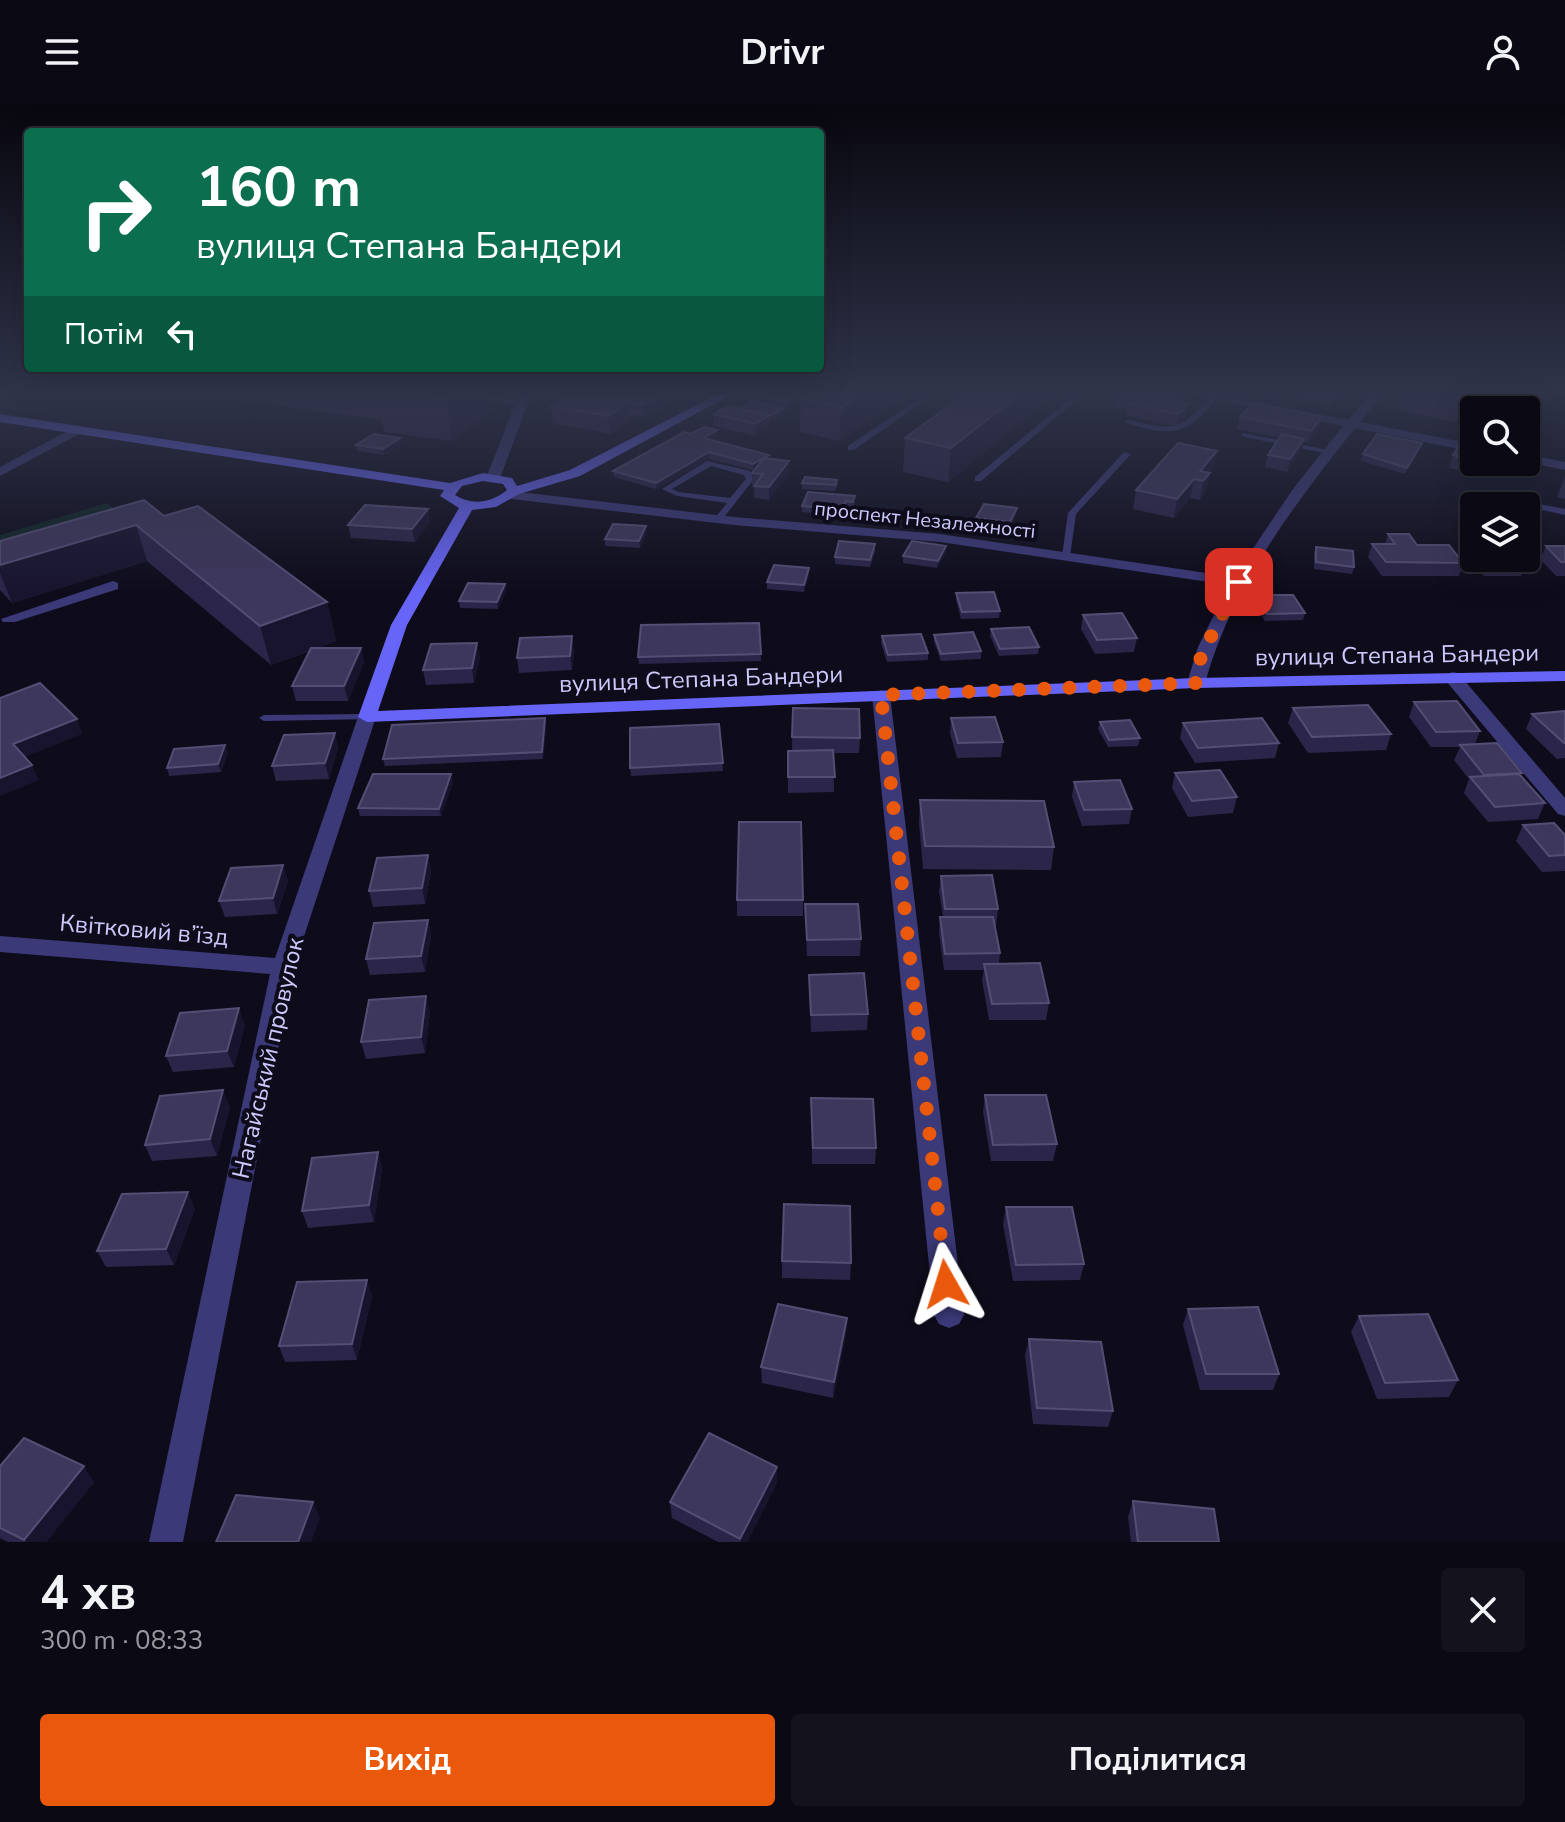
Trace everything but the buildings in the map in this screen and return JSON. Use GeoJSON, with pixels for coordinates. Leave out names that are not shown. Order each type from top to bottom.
{"type":"FeatureCollection","features":[{"type":"Feature","properties":{"kind":"street"},"geometry":{"type":"LineString","coordinates":[[0,472],[24,459]]}},
{"type":"Feature","properties":{"kind":"street"},"geometry":{"type":"LineString","coordinates":[[268,459],[451,487]]}},
{"type":"Feature","properties":{"kind":"street"},"geometry":{"type":"LineString","coordinates":[[493,478],[500,459]]}},
{"type":"Feature","properties":{"kind":"street"},"geometry":{"type":"LineString","coordinates":[[512,493],[511,483],[493,478],[464,480],[447,492],[451,500],[468,505],[497,502],[512,493],[575,473],[602,459]]}},
{"type":"Feature","properties":{"kind":"street"},"geometry":{"type":"LineString","coordinates":[[1196,683],[1201,656],[1239,582],[1324,459]]}},
{"type":"Feature","properties":{"kind":"street"},"geometry":{"type":"LineString","coordinates":[[1540,461],[1565,466]]}},
{"type":"Feature","properties":{"kind":"street","name":"проспект Незалежності"},"geometry":{"type":"LineString","coordinates":[[512,493],[718,519],[940,538],[1239,582]]}},
{"type":"Feature","properties":{"kind":"street","name":"Нагайський провулок"},"geometry":{"type":"LineString","coordinates":[[166,1542],[283,967],[399,625],[468,505]]}},
{"type":"Feature","properties":{"kind":"street"},"geometry":{"type":"LineString","coordinates":[[3,616],[113,586]]}},
{"type":"Feature","properties":{"kind":"street","name":"вулиця Степана Бандери"},"geometry":{"type":"LineString","coordinates":[[367,717],[1196,683],[1565,676]]}},
{"type":"Feature","properties":{"kind":"street"},"geometry":{"type":"LineString","coordinates":[[1452,677],[1565,810]]}},
{"type":"Feature","properties":{"kind":"street"},"geometry":{"type":"LineString","coordinates":[[881,695],[949,1315]]}},
{"type":"Feature","properties":{"kind":"street","name":"Квітковий в’їзд"},"geometry":{"type":"LineString","coordinates":[[0,944],[283,967]]}},
{"type":"Feature","properties":{"kind":"lane"},"geometry":{"type":"LineString","coordinates":[[978,479],[1002,459]]}},
{"type":"Feature","properties":{"kind":"lane"},"geometry":{"type":"LineString","coordinates":[[1066,556],[1072,513],[1122,459]]}},
{"type":"Feature","properties":{"kind":"lane"},"geometry":{"type":"LineString","coordinates":[[718,519],[732,501],[750,476],[715,464],[705,465],[666,489],[677,494],[732,501]]}},
{"type":"Feature","properties":{"kind":"lane"},"geometry":{"type":"LineString","coordinates":[[1540,507],[1565,512]]}},
{"type":"Feature","properties":{"kind":"lane"},"geometry":{"type":"LineString","coordinates":[[264,718],[367,717]]}},
{"type":"Feature","properties":{"kind":"green space"},"geometry":{"type":"Polygon","coordinates":[[[107,503],[133,523],[0,542],[0,535],[107,503]]]}},
{"type":"Feature","properties":{"kind":"route"},"geometry":{"type":"LineString","coordinates":[[946,1284],[881,695],[1196,683],[1201,656],[1239,582]]}}]}
